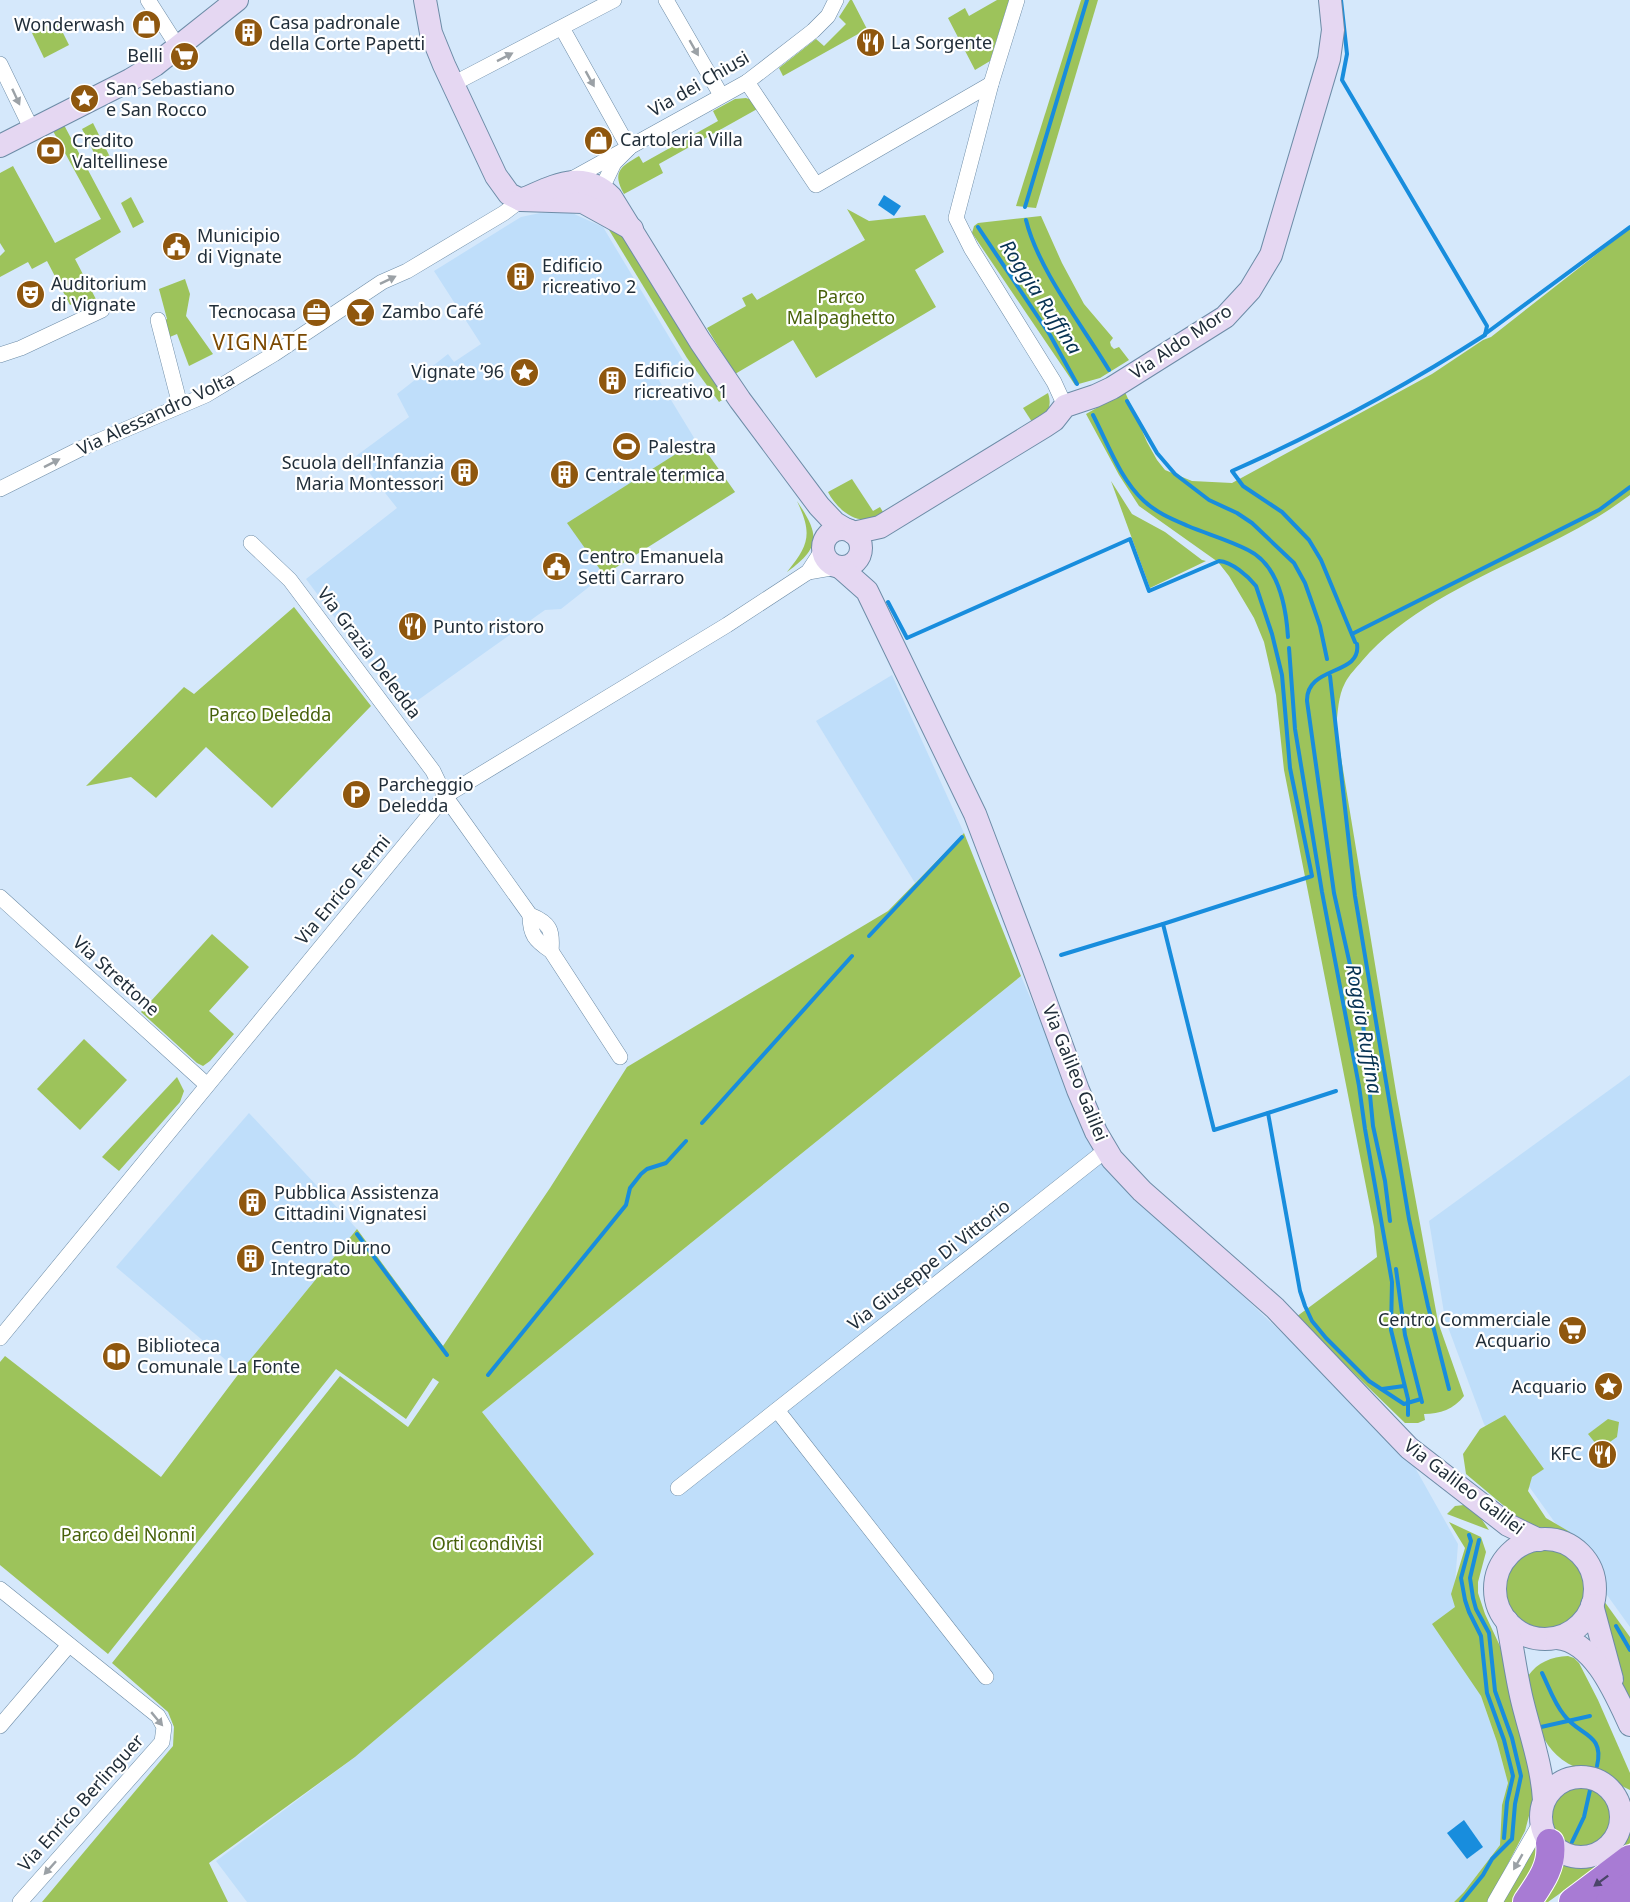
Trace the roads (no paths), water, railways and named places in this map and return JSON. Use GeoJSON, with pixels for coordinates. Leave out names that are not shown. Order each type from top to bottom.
{"type":"FeatureCollection","features":[{"type":"Feature","properties":{"kind":"highway"},"geometry":{"type":"LineString","coordinates":[[1527,1902],[1548,1866],[1551,1855],[1545,1822]]}},
{"type":"Feature","properties":{"kind":"highway"},"geometry":{"type":"LineString","coordinates":[[1573,1902],[1625,1840]]}},
{"type":"Feature","properties":{"kind":"highway"},"geometry":{"type":"LineString","coordinates":[[1610,1902],[1630,1887]]}},
{"type":"Feature","properties":{"kind":"street"},"geometry":{"type":"LineString","coordinates":[[148,0],[178,47]]}},
{"type":"Feature","properties":{"kind":"street"},"geometry":{"type":"LineString","coordinates":[[0,146],[127,82],[178,47],[237,0]]}},
{"type":"Feature","properties":{"kind":"street"},"geometry":{"type":"LineString","coordinates":[[425,0],[431,33],[453,84],[500,183],[509,194],[521,200],[583,202],[632,229]]}},
{"type":"Feature","properties":{"kind":"street"},"geometry":{"type":"LineString","coordinates":[[453,84],[615,0]]}},
{"type":"Feature","properties":{"kind":"street"},"geometry":{"type":"LineString","coordinates":[[666,0],[721,95]]}},
{"type":"Feature","properties":{"kind":"street"},"geometry":{"type":"LineString","coordinates":[[1017,0],[991,84],[956,219],[1054,382],[1065,406]]}},
{"type":"Feature","properties":{"kind":"street","name":"Via Aldo Moro"},"geometry":{"type":"LineString","coordinates":[[843,549],[1045,426],[1054,420],[1065,406],[1112,388],[1214,324],[1232,310],[1253,286],[1267,264],[1274,244],[1329,59],[1333,30],[1330,0]]}},
{"type":"Feature","properties":{"kind":"street","name":"Via dei Chiusi"},"geometry":{"type":"LineString","coordinates":[[570,180],[747,82],[813,31],[828,16],[833,2]]}},
{"type":"Feature","properties":{"kind":"street"},"geometry":{"type":"LineString","coordinates":[[561,27],[629,148]]}},
{"type":"Feature","properties":{"kind":"street"},"geometry":{"type":"LineString","coordinates":[[0,64],[32,130]]}},
{"type":"Feature","properties":{"kind":"street"},"geometry":{"type":"LineString","coordinates":[[747,82],[816,185],[991,84]]}},
{"type":"Feature","properties":{"kind":"street","name":"Via dei Chiusi"},"geometry":{"type":"LineString","coordinates":[[603,188],[614,163],[629,148]]}},
{"type":"Feature","properties":{"kind":"street"},"geometry":{"type":"LineString","coordinates":[[570,180],[583,202]]}},
{"type":"Feature","properties":{"kind":"street"},"geometry":{"type":"LineString","coordinates":[[570,180],[603,188],[617,203],[700,341],[740,400],[819,506],[843,549]]}},
{"type":"Feature","properties":{"kind":"street","name":"Via Alessandro Volta"},"geometry":{"type":"LineString","coordinates":[[0,489],[81,448],[206,395],[382,282],[407,271],[504,213],[521,200],[570,180]]}},
{"type":"Feature","properties":{"kind":"street"},"geometry":{"type":"LineString","coordinates":[[583,202],[603,188]]}},
{"type":"Feature","properties":{"kind":"street"},"geometry":{"type":"LineString","coordinates":[[0,355],[21,348],[102,310]]}},
{"type":"Feature","properties":{"kind":"street"},"geometry":{"type":"LineString","coordinates":[[158,320],[180,405]]}},
{"type":"Feature","properties":{"kind":"street","name":"Via Grazia Deledda"},"geometry":{"type":"LineString","coordinates":[[251,543],[290,580],[433,771],[445,796],[530,915],[543,921],[552,934],[551,951],[620,1057]]}},
{"type":"Feature","properties":{"kind":"street"},"geometry":{"type":"LineString","coordinates":[[808,572],[843,549]]}},
{"type":"Feature","properties":{"kind":"street"},"geometry":{"type":"LineString","coordinates":[[808,572],[843,549]]}},
{"type":"Feature","properties":{"kind":"street","name":"Via Galileo Galilei"},"geometry":{"type":"LineString","coordinates":[[843,549],[867,591],[975,814],[1078,1090],[1106,1150],[1119,1168],[1142,1191],[1275,1308],[1409,1448],[1515,1529],[1539,1540]]}},
{"type":"Feature","properties":{"kind":"street","name":"Via Enrico Fermi"},"geometry":{"type":"LineString","coordinates":[[0,1338],[445,796],[727,625],[808,572]]}},
{"type":"Feature","properties":{"kind":"street","name":"Via Strettone"},"geometry":{"type":"LineString","coordinates":[[0,897],[207,1085]]}},
{"type":"Feature","properties":{"kind":"street","name":"Via Giuseppe Di Vittorio"},"geometry":{"type":"LineString","coordinates":[[678,1488],[1106,1150]]}},
{"type":"Feature","properties":{"kind":"street"},"geometry":{"type":"LineString","coordinates":[[777,1410],[986,1677]]}},
{"type":"Feature","properties":{"kind":"street"},"geometry":{"type":"LineString","coordinates":[[1480,1504],[1491,1518],[1503,1553],[1496,1593],[1500,1610],[1507,1621],[1525,1635],[1571,1641],[1584,1649],[1615,1693],[1630,1725]]}},
{"type":"Feature","properties":{"kind":"street"},"geometry":{"type":"LineString","coordinates":[[1501,1567],[1518,1548],[1539,1540],[1563,1543],[1584,1558],[1594,1579],[1595,1591],[1592,1605],[1580,1625],[1571,1632],[1551,1638],[1528,1657],[1519,1681]]}},
{"type":"Feature","properties":{"kind":"street","name":"Via Enrico Berlinguer"},"geometry":{"type":"LineString","coordinates":[[0,1589],[160,1718],[165,1730],[163,1739],[20,1902]]}},
{"type":"Feature","properties":{"kind":"street"},"geometry":{"type":"LineString","coordinates":[[1592,1605],[1615,1693]]}},
{"type":"Feature","properties":{"kind":"street"},"geometry":{"type":"LineString","coordinates":[[1507,1621],[1524,1710],[1532,1733],[1545,1822],[1566,1854],[1584,1857],[1625,1840],[1620,1823],[1621,1812],[1609,1788]]}},
{"type":"Feature","properties":{"kind":"street"},"geometry":{"type":"LineString","coordinates":[[0,1726],[69,1645]]}},
{"type":"Feature","properties":{"kind":"street"},"geometry":{"type":"LineString","coordinates":[[1532,1733],[1551,1759],[1567,1772],[1595,1779],[1630,1798]]}},
{"type":"Feature","properties":{"kind":"street"},"geometry":{"type":"LineString","coordinates":[[1495,1902],[1545,1822],[1551,1790],[1559,1783],[1578,1776]]}},
{"type":"Feature","properties":{"kind":"water"},"geometry":{"type":"Polygon","coordinates":[[[884,195],[901,206],[894,216],[878,205],[884,195]]]}},
{"type":"Feature","properties":{"kind":"water"},"geometry":{"type":"Polygon","coordinates":[[[1464,1820],[1483,1847],[1467,1859],[1447,1833],[1464,1820]]]}},
{"type":"Feature","properties":{"kind":"waterway"},"geometry":{"type":"LineString","coordinates":[[1025,207],[1087,0]]}},
{"type":"Feature","properties":{"kind":"waterway"},"geometry":{"type":"LineString","coordinates":[[1341,0],[1347,54],[1342,80],[1487,326],[1485,335],[1393,391],[1297,441],[1232,471],[1243,486],[1282,512],[1309,540],[1321,560],[1355,642]]}},
{"type":"Feature","properties":{"kind":"waterway"},"geometry":{"type":"LineString","coordinates":[[1026,220],[1032,239],[1050,277],[1109,370]]}},
{"type":"Feature","properties":{"kind":"waterway","name":"Roggia Ruffina"},"geometry":{"type":"LineString","coordinates":[[978,227],[1050,335],[1077,384]]}},
{"type":"Feature","properties":{"kind":"waterway"},"geometry":{"type":"LineString","coordinates":[[1485,334],[1630,227]]}},
{"type":"Feature","properties":{"kind":"waterway"},"geometry":{"type":"LineString","coordinates":[[1127,401],[1157,453],[1175,474],[1209,500],[1252,523],[1294,563],[1305,583],[1320,626],[1327,659]]}},
{"type":"Feature","properties":{"kind":"waterway","name":"Roggia Ruffina"},"geometry":{"type":"LineString","coordinates":[[1093,415],[1121,472],[1144,501],[1170,518],[1248,550],[1267,566],[1274,576],[1283,600],[1288,637]]}},
{"type":"Feature","properties":{"kind":"waterway"},"geometry":{"type":"LineString","coordinates":[[1352,634],[1599,510],[1630,487]]}},
{"type":"Feature","properties":{"kind":"waterway"},"geometry":{"type":"LineString","coordinates":[[888,602],[907,638],[1130,539],[1149,591],[1219,561],[1239,570],[1256,586],[1272,634],[1282,675],[1290,768],[1312,876],[1163,924],[1214,1130],[1268,1113],[1300,1291],[1312,1321],[1369,1381],[1404,1404],[1421,1399]]}},
{"type":"Feature","properties":{"kind":"waterway"},"geometry":{"type":"LineString","coordinates":[[1357,644],[1356,654],[1351,661],[1315,681],[1309,690],[1307,701],[1334,893],[1363,1023],[1373,1126],[1385,1181],[1390,1221]]}},
{"type":"Feature","properties":{"kind":"waterway","name":"Roggia Ruffina"},"geometry":{"type":"LineString","coordinates":[[1289,648],[1295,729],[1392,1282],[1391,1330],[1408,1399],[1408,1415]]}},
{"type":"Feature","properties":{"kind":"waterway"},"geometry":{"type":"LineString","coordinates":[[1330,676],[1355,896],[1409,1219],[1449,1389]]}},
{"type":"Feature","properties":{"kind":"waterway"},"geometry":{"type":"LineString","coordinates":[[869,936],[962,837]]}},
{"type":"Feature","properties":{"kind":"waterway"},"geometry":{"type":"LineString","coordinates":[[1061,955],[1163,924]]}},
{"type":"Feature","properties":{"kind":"waterway"},"geometry":{"type":"LineString","coordinates":[[702,1123],[852,956]]}},
{"type":"Feature","properties":{"kind":"waterway"},"geometry":{"type":"LineString","coordinates":[[1268,1113],[1336,1091]]}},
{"type":"Feature","properties":{"kind":"waterway"},"geometry":{"type":"LineString","coordinates":[[488,1375],[626,1205],[630,1188],[641,1174],[647,1169],[666,1163],[686,1141]]}},
{"type":"Feature","properties":{"kind":"waterway"},"geometry":{"type":"LineString","coordinates":[[357,1234],[447,1355]]}},
{"type":"Feature","properties":{"kind":"waterway"},"geometry":{"type":"LineString","coordinates":[[1396,1269],[1405,1335],[1422,1402]]}},
{"type":"Feature","properties":{"kind":"waterway"},"geometry":{"type":"LineString","coordinates":[[1382,1389],[1404,1386]]}},
{"type":"Feature","properties":{"kind":"waterway","name":"Roggia Ruffina"},"geometry":{"type":"LineString","coordinates":[[1469,1535],[1471,1541],[1461,1578],[1465,1600],[1481,1636],[1487,1693],[1504,1740],[1513,1776],[1507,1802],[1504,1838]]}},
{"type":"Feature","properties":{"kind":"waterway"},"geometry":{"type":"LineString","coordinates":[[1461,1902],[1483,1875],[1492,1859],[1512,1839],[1515,1804],[1521,1776],[1512,1738],[1495,1691],[1489,1633],[1476,1609],[1473,1598],[1470,1578],[1479,1540]]}},
{"type":"Feature","properties":{"kind":"waterway"},"geometry":{"type":"LineString","coordinates":[[1616,1626],[1630,1650]]}},
{"type":"Feature","properties":{"kind":"waterway"},"geometry":{"type":"LineString","coordinates":[[1542,1673],[1560,1710],[1570,1722],[1594,1741],[1598,1755],[1597,1766]]}},
{"type":"Feature","properties":{"kind":"waterway"},"geometry":{"type":"LineString","coordinates":[[1541,1727],[1590,1716]]}},
{"type":"Feature","properties":{"kind":"waterway"},"geometry":{"type":"LineString","coordinates":[[1572,1842],[1584,1817],[1590,1790]]}},
{"type":"Feature","properties":{"kind":"place","name":"Wonderwash"},"geometry":{"type":"Point","coordinates":[146,25]}},
{"type":"Feature","properties":{"kind":"place","name":"Casa padronale della Corte Papetti"},"geometry":{"type":"Point","coordinates":[248,33]}},
{"type":"Feature","properties":{"kind":"place","name":"La Sorgente"},"geometry":{"type":"Point","coordinates":[870,43]}},
{"type":"Feature","properties":{"kind":"place","name":"Belli"},"geometry":{"type":"Point","coordinates":[184,56]}},
{"type":"Feature","properties":{"kind":"place","name":"San Sebastiano e San Rocco"},"geometry":{"type":"Point","coordinates":[85,99]}},
{"type":"Feature","properties":{"kind":"place","name":"Cartoleria Villa"},"geometry":{"type":"Point","coordinates":[599,140]}},
{"type":"Feature","properties":{"kind":"place","name":"Credito Valtellinese"},"geometry":{"type":"Point","coordinates":[51,151]}},
{"type":"Feature","properties":{"kind":"place","name":"Municipio di Vignate"},"geometry":{"type":"Point","coordinates":[176,246]}},
{"type":"Feature","properties":{"kind":"place","name":"Edificio ricreativo 2"},"geometry":{"type":"Point","coordinates":[521,276]}},
{"type":"Feature","properties":{"kind":"place","name":"Auditorium di Vignate"},"geometry":{"type":"Point","coordinates":[30,294]}},
{"type":"Feature","properties":{"kind":"place","name":"Tecnocasa"},"geometry":{"type":"Point","coordinates":[317,312]}},
{"type":"Feature","properties":{"kind":"place","name":"Zambo Café"},"geometry":{"type":"Point","coordinates":[361,312]}},
{"type":"Feature","properties":{"kind":"place","name":"Vignate ’96"},"geometry":{"type":"Point","coordinates":[525,372]}},
{"type":"Feature","properties":{"kind":"place","name":"Edificio ricreativo 1"},"geometry":{"type":"Point","coordinates":[613,381]}},
{"type":"Feature","properties":{"kind":"place","name":"Palestra"},"geometry":{"type":"Point","coordinates":[627,447]}},
{"type":"Feature","properties":{"kind":"place","name":"Scuola dell'Infanzia Maria Montessori"},"geometry":{"type":"Point","coordinates":[465,473]}},
{"type":"Feature","properties":{"kind":"place","name":"Centrale termica"},"geometry":{"type":"Point","coordinates":[564,475]}},
{"type":"Feature","properties":{"kind":"place","name":"Centro Emanuela Setti Carraro"},"geometry":{"type":"Point","coordinates":[557,567]}},
{"type":"Feature","properties":{"kind":"place","name":"Punto ristoro"},"geometry":{"type":"Point","coordinates":[412,627]}},
{"type":"Feature","properties":{"kind":"place","name":"Parcheggio Deledda"},"geometry":{"type":"Point","coordinates":[357,795]}},
{"type":"Feature","properties":{"kind":"place","name":"Pubblica Assistenza Cittadini Vignatesi"},"geometry":{"type":"Point","coordinates":[253,1203]}},
{"type":"Feature","properties":{"kind":"place","name":"Centro Diurno Integrato"},"geometry":{"type":"Point","coordinates":[250,1258]}},
{"type":"Feature","properties":{"kind":"place","name":"Centro Commerciale Acquario"},"geometry":{"type":"Point","coordinates":[1572,1330]}},
{"type":"Feature","properties":{"kind":"place","name":"Biblioteca Comunale La Fonte"},"geometry":{"type":"Point","coordinates":[116,1356]}},
{"type":"Feature","properties":{"kind":"place","name":"Acquario"},"geometry":{"type":"Point","coordinates":[1608,1387]}},
{"type":"Feature","properties":{"kind":"place","name":"KFC"},"geometry":{"type":"Point","coordinates":[1603,1454]}},
{"type":"Feature","properties":{"kind":"district","name":"VIGNATE"},"geometry":{"type":"Point","coordinates":[261,343]}},
{"type":"Feature","properties":{"kind":"park label","name":"Parco Malpaghetto"},"geometry":{"type":"Point","coordinates":[841,307]}},
{"type":"Feature","properties":{"kind":"park label","name":"Parco Deledda"},"geometry":{"type":"Point","coordinates":[270,715]}},
{"type":"Feature","properties":{"kind":"park label","name":"Parco dei Nonni"},"geometry":{"type":"Point","coordinates":[128,1535]}},
{"type":"Feature","properties":{"kind":"park label","name":"Orti condivisi"},"geometry":{"type":"Point","coordinates":[487,1544]}}]}
